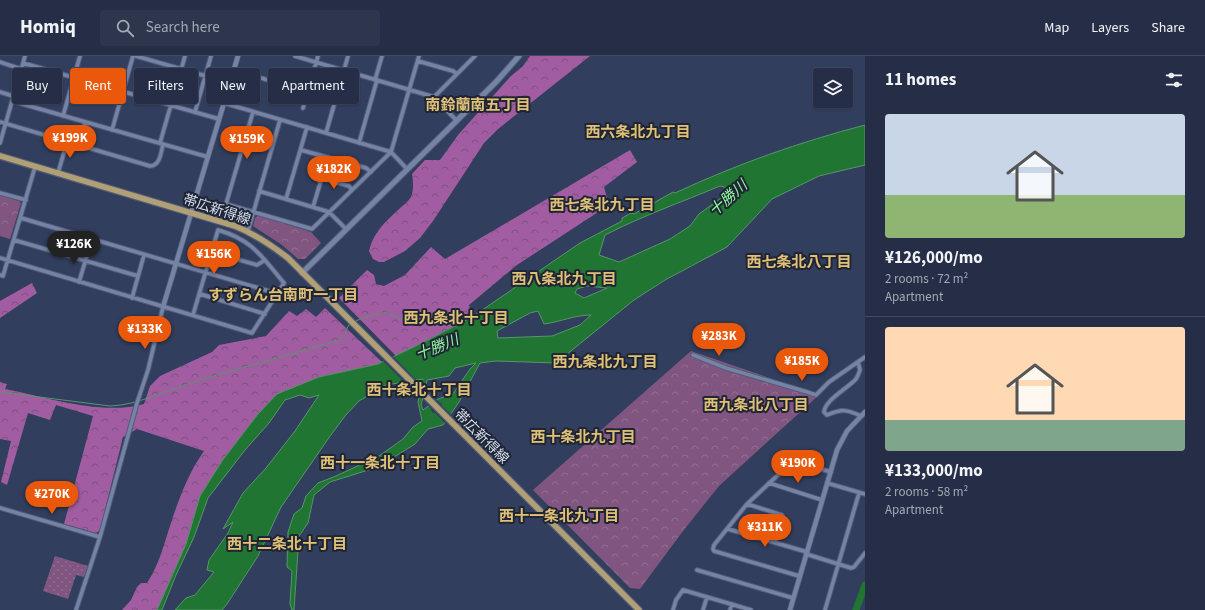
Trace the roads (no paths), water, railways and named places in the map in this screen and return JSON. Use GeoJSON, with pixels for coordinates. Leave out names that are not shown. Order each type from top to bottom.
{"type":"FeatureCollection","features":[{"type":"Feature","properties":{"kind":"main road"},"geometry":{"type":"LineString","coordinates":[[302,273],[496,82],[519,56]]}},
{"type":"Feature","properties":{"kind":"main road","name":"帯広新得線"},"geometry":{"type":"LineString","coordinates":[[0,156],[236,226],[268,242],[288,258],[639,610]]}},
{"type":"Feature","properties":{"kind":"street"},"geometry":{"type":"LineString","coordinates":[[21,68],[25,56]]}},
{"type":"Feature","properties":{"kind":"street"},"geometry":{"type":"LineString","coordinates":[[77,68],[80,56]]}},
{"type":"Feature","properties":{"kind":"street"},"geometry":{"type":"LineString","coordinates":[[126,82],[134,56],[177,68]]}},
{"type":"Feature","properties":{"kind":"street"},"geometry":{"type":"LineString","coordinates":[[181,68],[185,56]]}},
{"type":"Feature","properties":{"kind":"street"},"geometry":{"type":"LineString","coordinates":[[195,112],[211,56]]}},
{"type":"Feature","properties":{"kind":"street"},"geometry":{"type":"LineString","coordinates":[[235,68],[238,56]]}},
{"type":"Feature","properties":{"kind":"street"},"geometry":{"type":"LineString","coordinates":[[295,56],[337,68]]}},
{"type":"Feature","properties":{"kind":"street"},"geometry":{"type":"LineString","coordinates":[[314,68],[318,56]]}},
{"type":"Feature","properties":{"kind":"street"},"geometry":{"type":"LineString","coordinates":[[345,68],[348,56]]}},
{"type":"Feature","properties":{"kind":"street"},"geometry":{"type":"LineString","coordinates":[[359,143],[382,56]]}},
{"type":"Feature","properties":{"kind":"street"},"geometry":{"type":"LineString","coordinates":[[253,112],[226,204],[312,229],[391,152],[419,56]]}},
{"type":"Feature","properties":{"kind":"street"},"geometry":{"type":"LineString","coordinates":[[434,97],[473,56]]}},
{"type":"Feature","properties":{"kind":"street"},"geometry":{"type":"LineString","coordinates":[[418,61],[453,71],[457,74]]}},
{"type":"Feature","properties":{"kind":"street"},"geometry":{"type":"LineString","coordinates":[[0,62],[18,68]]}},
{"type":"Feature","properties":{"kind":"street"},"geometry":{"type":"LineString","coordinates":[[23,63],[70,77]]}},
{"type":"Feature","properties":{"kind":"street"},"geometry":{"type":"LineString","coordinates":[[198,74],[205,76]]}},
{"type":"Feature","properties":{"kind":"street"},"geometry":{"type":"LineString","coordinates":[[359,75],[434,97],[456,121]]}},
{"type":"Feature","properties":{"kind":"street"},"geometry":{"type":"LineString","coordinates":[[0,92],[12,96]]}},
{"type":"Feature","properties":{"kind":"street"},"geometry":{"type":"LineString","coordinates":[[63,116],[70,92]]}},
{"type":"Feature","properties":{"kind":"street"},"geometry":{"type":"LineString","coordinates":[[126,93],[219,119]]}},
{"type":"Feature","properties":{"kind":"street"},"geometry":{"type":"LineString","coordinates":[[0,143],[12,101]]}},
{"type":"Feature","properties":{"kind":"street"},"geometry":{"type":"LineString","coordinates":[[22,104],[208,157]]}},
{"type":"Feature","properties":{"kind":"street"},"geometry":{"type":"LineString","coordinates":[[112,130],[120,104]]}},
{"type":"Feature","properties":{"kind":"street"},"geometry":{"type":"LineString","coordinates":[[76,610],[100,537],[137,403],[148,370],[163,306],[224,104]]}},
{"type":"Feature","properties":{"kind":"street"},"geometry":{"type":"LineString","coordinates":[[227,104],[391,152],[407,169]]}},
{"type":"Feature","properties":{"kind":"street"},"geometry":{"type":"LineString","coordinates":[[303,108],[304,104]]}},
{"type":"Feature","properties":{"kind":"street"},"geometry":{"type":"LineString","coordinates":[[326,133],[334,104]]}},
{"type":"Feature","properties":{"kind":"street"},"geometry":{"type":"LineString","coordinates":[[0,122],[154,166],[157,164],[171,105]]}},
{"type":"Feature","properties":{"kind":"street"},"geometry":{"type":"LineString","coordinates":[[248,231],[280,120]]}},
{"type":"Feature","properties":{"kind":"street"},"geometry":{"type":"LineString","coordinates":[[78,145],[85,122]]}},
{"type":"Feature","properties":{"kind":"street"},"geometry":{"type":"LineString","coordinates":[[286,199],[307,128]]}},
{"type":"Feature","properties":{"kind":"street"},"geometry":{"type":"LineString","coordinates":[[58,173],[67,142]]}},
{"type":"Feature","properties":{"kind":"street"},"geometry":{"type":"LineString","coordinates":[[301,150],[366,168],[371,172]]}},
{"type":"Feature","properties":{"kind":"street"},"geometry":{"type":"LineString","coordinates":[[313,207],[328,157]]}},
{"type":"Feature","properties":{"kind":"street"},"geometry":{"type":"LineString","coordinates":[[0,275],[3,276],[36,166]]}},
{"type":"Feature","properties":{"kind":"street"},"geometry":{"type":"LineString","coordinates":[[322,178],[349,186],[352,190]]}},
{"type":"Feature","properties":{"kind":"street"},"geometry":{"type":"LineString","coordinates":[[259,191],[329,212],[346,229]]}},
{"type":"Feature","properties":{"kind":"street"},"geometry":{"type":"LineString","coordinates":[[0,192],[26,200]]}},
{"type":"Feature","properties":{"kind":"street"},"geometry":{"type":"LineString","coordinates":[[21,218],[272,292],[277,295]]}},
{"type":"Feature","properties":{"kind":"street"},"geometry":{"type":"LineString","coordinates":[[0,258],[252,333],[284,283],[257,250],[244,240],[218,230],[193,315]]}},
{"type":"Feature","properties":{"kind":"street"},"geometry":{"type":"LineString","coordinates":[[79,282],[92,239]]}},
{"type":"Feature","properties":{"kind":"street"},"geometry":{"type":"LineString","coordinates":[[14,240],[138,276]]}},
{"type":"Feature","properties":{"kind":"street"},"geometry":{"type":"LineString","coordinates":[[212,252],[256,265],[265,260]]}},
{"type":"Feature","properties":{"kind":"street"},"geometry":{"type":"LineString","coordinates":[[132,298],[144,255]]}},
{"type":"Feature","properties":{"kind":"street"},"geometry":{"type":"LineString","coordinates":[[200,294],[265,314]]}},
{"type":"Feature","properties":{"kind":"street"},"geometry":{"type":"LineString","coordinates":[[693,355],[726,368],[816,395],[829,382],[865,357]]}},
{"type":"Feature","properties":{"kind":"street"},"geometry":{"type":"LineString","coordinates":[[858,362],[860,370],[857,378],[824,408],[824,412],[827,415],[840,410],[848,410],[861,416]]}},
{"type":"Feature","properties":{"kind":"street"},"geometry":{"type":"LineString","coordinates":[[790,610],[837,450],[847,431],[865,412]]}},
{"type":"Feature","properties":{"kind":"street"},"geometry":{"type":"LineString","coordinates":[[799,576],[714,551],[714,545],[747,504],[793,461],[831,472]]}},
{"type":"Feature","properties":{"kind":"street"},"geometry":{"type":"LineString","coordinates":[[769,483],[822,500]]}},
{"type":"Feature","properties":{"kind":"street"},"geometry":{"type":"LineString","coordinates":[[827,483],[865,494]]}},
{"type":"Feature","properties":{"kind":"street"},"geometry":{"type":"LineString","coordinates":[[825,610],[859,493]]}},
{"type":"Feature","properties":{"kind":"street"},"geometry":{"type":"LineString","coordinates":[[747,504],[782,515],[783,519],[775,542]]}},
{"type":"Feature","properties":{"kind":"street"},"geometry":{"type":"LineString","coordinates":[[0,508],[100,537]]}},
{"type":"Feature","properties":{"kind":"street"},"geometry":{"type":"LineString","coordinates":[[728,528],[775,542],[851,568],[854,567],[865,553]]}},
{"type":"Feature","properties":{"kind":"street"},"geometry":{"type":"LineString","coordinates":[[697,570],[793,598]]}},
{"type":"Feature","properties":{"kind":"street"},"geometry":{"type":"LineString","coordinates":[[673,610],[676,600],[683,590],[751,610]]}},
{"type":"Feature","properties":{"kind":"street"},"geometry":{"type":"LineString","coordinates":[[703,610],[707,597]]}},
{"type":"Feature","properties":{"kind":"street"},"geometry":{"type":"LineString","coordinates":[[730,610],[732,604]]}},
{"type":"Feature","properties":{"kind":"water","name":"十勝川"},"geometry":{"type":"Polygon","coordinates":[[[865,125],[865,165],[819,176],[772,199],[727,247],[665,280],[634,300],[556,363],[496,361],[480,363],[459,402],[443,425],[428,429],[415,444],[378,467],[330,482],[314,495],[308,523],[299,536],[294,610],[292,610],[290,604],[292,571],[287,567],[288,532],[294,514],[302,508],[306,496],[318,483],[379,456],[403,439],[413,427],[422,421],[418,402],[423,379],[386,385],[359,401],[345,416],[281,507],[258,556],[222,610],[175,610],[186,598],[195,595],[214,572],[207,570],[209,560],[228,533],[233,522],[223,529],[243,493],[266,468],[295,431],[319,395],[309,398],[300,395],[285,400],[269,423],[245,450],[208,498],[194,537],[176,575],[162,610],[157,610],[186,544],[200,496],[222,461],[258,414],[277,394],[319,377],[378,364],[426,341],[472,317],[580,243],[622,221],[622,218],[631,213],[634,214],[673,192],[675,193],[698,182],[769,154],[865,125]],[[720,186],[648,215],[605,235],[599,255],[619,262],[670,239],[690,226],[699,214],[728,193],[728,188],[720,186]],[[587,286],[577,289],[575,293],[584,298],[607,288],[587,286]],[[538,311],[530,313],[497,331],[498,338],[552,336],[580,325],[591,315],[579,316],[544,324],[538,311]],[[476,363],[455,368],[449,376],[427,380],[421,405],[423,410],[438,399],[453,394],[470,369],[476,363]]]}},
{"type":"Feature","properties":{"kind":"waterway","name":"十勝川"},"geometry":{"type":"LineString","coordinates":[[354,322],[386,312],[398,318],[405,319],[445,313],[449,316],[456,327]]}},
{"type":"Feature","properties":{"kind":"waterway"},"geometry":{"type":"LineString","coordinates":[[139,401],[200,380],[340,340],[344,337],[348,326],[351,324]]}},
{"type":"Feature","properties":{"kind":"waterway"},"geometry":{"type":"LineString","coordinates":[[0,393],[110,406],[136,402]]}},
{"type":"Feature","properties":{"kind":"waterway"},"geometry":{"type":"LineString","coordinates":[[856,610],[865,585]]}},
{"type":"Feature","properties":{"kind":"district","name":"南鈴蘭南五丁目"},"geometry":{"type":"Point","coordinates":[478,105]}},
{"type":"Feature","properties":{"kind":"district","name":"西六条北九丁目"},"geometry":{"type":"Point","coordinates":[638,132]}},
{"type":"Feature","properties":{"kind":"district","name":"西七条北九丁目"},"geometry":{"type":"Point","coordinates":[602,205]}},
{"type":"Feature","properties":{"kind":"district","name":"西七条北八丁目"},"geometry":{"type":"Point","coordinates":[799,262]}},
{"type":"Feature","properties":{"kind":"district","name":"西八条北九丁目"},"geometry":{"type":"Point","coordinates":[564,279]}},
{"type":"Feature","properties":{"kind":"district","name":"すずらん台南町一丁目"},"geometry":{"type":"Point","coordinates":[283,295]}},
{"type":"Feature","properties":{"kind":"district","name":"西九条北十丁目"},"geometry":{"type":"Point","coordinates":[456,318]}},
{"type":"Feature","properties":{"kind":"district","name":"西九条北九丁目"},"geometry":{"type":"Point","coordinates":[605,362]}},
{"type":"Feature","properties":{"kind":"district","name":"西十条北十丁目"},"geometry":{"type":"Point","coordinates":[419,390]}},
{"type":"Feature","properties":{"kind":"district","name":"西九条北八丁目"},"geometry":{"type":"Point","coordinates":[756,405]}},
{"type":"Feature","properties":{"kind":"district","name":"西十条北九丁目"},"geometry":{"type":"Point","coordinates":[583,437]}},
{"type":"Feature","properties":{"kind":"district","name":"西十一条北十丁目"},"geometry":{"type":"Point","coordinates":[380,463]}},
{"type":"Feature","properties":{"kind":"district","name":"西十一条北九丁目"},"geometry":{"type":"Point","coordinates":[559,516]}},
{"type":"Feature","properties":{"kind":"district","name":"西十二条北十丁目"},"geometry":{"type":"Point","coordinates":[287,544]}}]}
